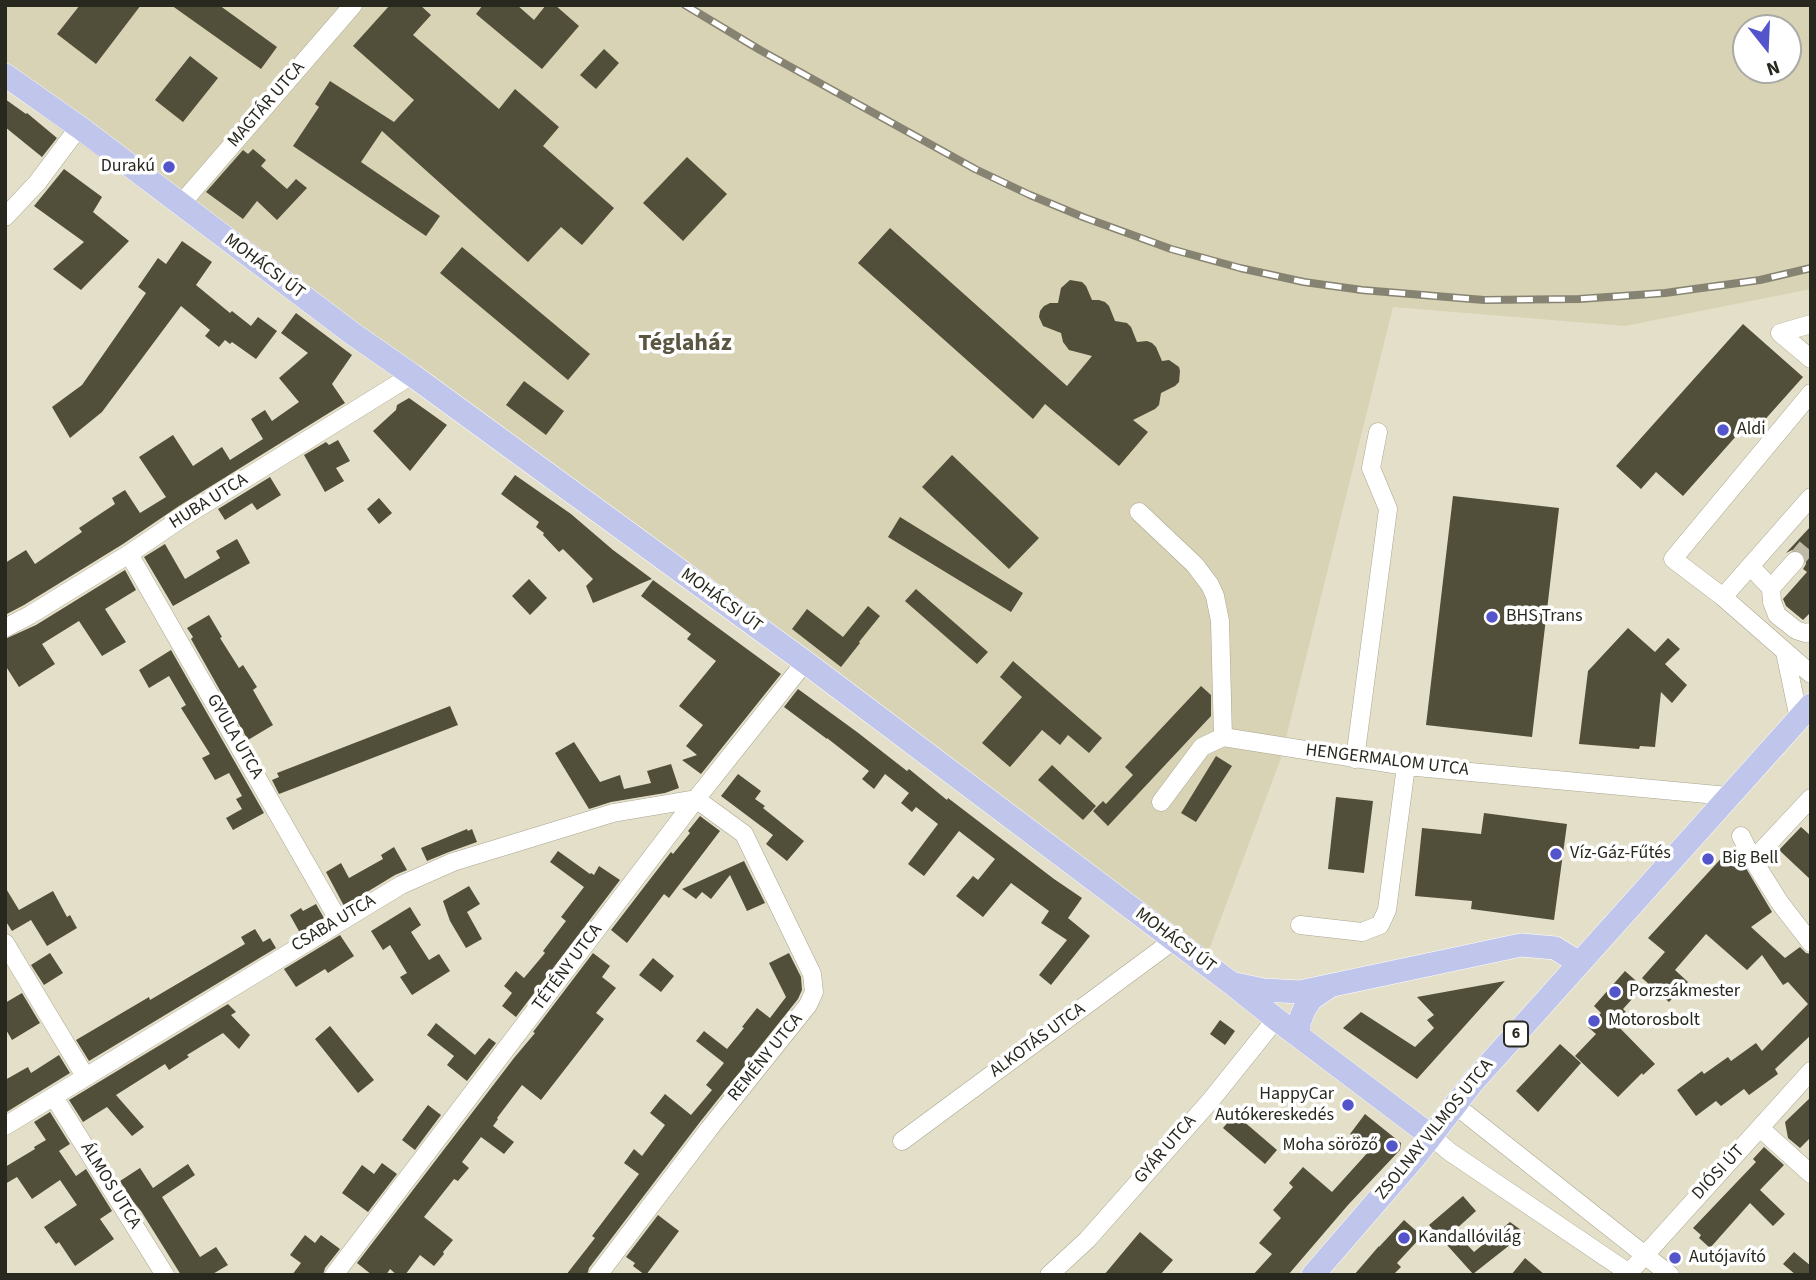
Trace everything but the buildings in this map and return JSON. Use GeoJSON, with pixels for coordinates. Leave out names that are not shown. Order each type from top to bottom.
{"type":"FeatureCollection","features":[{"type":"Feature","properties":{"kind":"main road","name":"MOHÁCSI ÚT"},"geometry":{"type":"LineString","coordinates":[[5,75],[79,127],[353,334],[804,662],[1432,1136]]}},
{"type":"Feature","properties":{"kind":"main road","name":"ZSOLNAY VILMOS UTCA"},"geometry":{"type":"LineString","coordinates":[[1313,1275],[1432,1136],[1473,1082],[1805,712]]}},
{"type":"Feature","properties":{"kind":"main road"},"geometry":{"type":"LineString","coordinates":[[1231,983],[1263,990],[1300,992],[1521,945],[1555,948],[1579,963]]}},
{"type":"Feature","properties":{"kind":"main road"},"geometry":{"type":"LineString","coordinates":[[1299,1036],[1299,1023],[1304,1010],[1311,999],[1328,986]]}},
{"type":"Feature","properties":{"kind":"street","name":"MAGTÁR UTCA"},"geometry":{"type":"LineString","coordinates":[[181,204],[353,5]]}},
{"type":"Feature","properties":{"kind":"street"},"geometry":{"type":"LineString","coordinates":[[5,217],[37,183],[79,127]]}},
{"type":"Feature","properties":{"kind":"street"},"geometry":{"type":"LineString","coordinates":[[1811,324],[1780,333],[1811,359]]}},
{"type":"Feature","properties":{"kind":"street","name":"HUBA UTCA"},"geometry":{"type":"LineString","coordinates":[[5,628],[129,554],[185,516],[412,375]]}},
{"type":"Feature","properties":{"kind":"street"},"geometry":{"type":"LineString","coordinates":[[1811,393],[1673,559],[1723,597],[1811,674]]}},
{"type":"Feature","properties":{"kind":"street"},"geometry":{"type":"LineString","coordinates":[[1355,759],[1388,509],[1371,468],[1378,432]]}},
{"type":"Feature","properties":{"kind":"street"},"geometry":{"type":"LineString","coordinates":[[1723,597],[1811,497]]}},
{"type":"Feature","properties":{"kind":"street"},"geometry":{"type":"LineString","coordinates":[[1139,512],[1195,565],[1210,585],[1218,609],[1223,737],[1202,747],[1161,802]]}},
{"type":"Feature","properties":{"kind":"street","name":"GYULA UTCA"},"geometry":{"type":"LineString","coordinates":[[129,554],[339,921]]}},
{"type":"Feature","properties":{"kind":"street"},"geometry":{"type":"LineString","coordinates":[[1771,587],[1795,561]]}},
{"type":"Feature","properties":{"kind":"street"},"geometry":{"type":"LineString","coordinates":[[1751,566],[1771,587],[1772,602],[1777,615],[1796,630],[1811,632]]}},
{"type":"Feature","properties":{"kind":"street"},"geometry":{"type":"LineString","coordinates":[[1786,652],[1805,712]]}},
{"type":"Feature","properties":{"kind":"street","name":"TÉTÉNY UTCA"},"geometry":{"type":"LineString","coordinates":[[334,1275],[696,799],[804,662]]}},
{"type":"Feature","properties":{"kind":"street","name":"HENGERMALOM UTCA"},"geometry":{"type":"LineString","coordinates":[[1223,737],[1406,766],[1728,796]]}},
{"type":"Feature","properties":{"kind":"street"},"geometry":{"type":"LineString","coordinates":[[1300,925],[1362,932],[1380,925],[1387,910],[1406,766]]}},
{"type":"Feature","properties":{"kind":"street","name":"CSABA UTCA"},"geometry":{"type":"LineString","coordinates":[[5,1126],[401,885],[453,862],[613,813],[696,799]]}},
{"type":"Feature","properties":{"kind":"street","name":"REMÉNY UTCA"},"geometry":{"type":"LineString","coordinates":[[598,1275],[709,1129],[808,1006],[814,992],[812,974],[744,834],[696,799]]}},
{"type":"Feature","properties":{"kind":"street"},"geometry":{"type":"LineString","coordinates":[[1753,860],[1809,804]]}},
{"type":"Feature","properties":{"kind":"street"},"geometry":{"type":"LineString","coordinates":[[1741,836],[1780,903],[1811,943]]}},
{"type":"Feature","properties":{"kind":"street","name":"ALKOTÁS UTCA"},"geometry":{"type":"LineString","coordinates":[[902,1141],[1174,940]]}},
{"type":"Feature","properties":{"kind":"street"},"geometry":{"type":"LineString","coordinates":[[5,943],[85,1076]]}},
{"type":"Feature","properties":{"kind":"street","name":"GYÁR UTCA"},"geometry":{"type":"LineString","coordinates":[[1049,1275],[1087,1240],[1211,1100],[1276,1019]]}},
{"type":"Feature","properties":{"kind":"street","name":"DIÓSI ÚT"},"geometry":{"type":"LineString","coordinates":[[1629,1274],[1644,1254],[1811,1071]]}},
{"type":"Feature","properties":{"kind":"street","name":"ÁLMOS UTCA"},"geometry":{"type":"LineString","coordinates":[[54,1097],[165,1275]]}},
{"type":"Feature","properties":{"kind":"street"},"geometry":{"type":"LineString","coordinates":[[1455,1105],[1670,1275]]}},
{"type":"Feature","properties":{"kind":"street"},"geometry":{"type":"LineString","coordinates":[[1760,1128],[1811,1174]]}},
{"type":"Feature","properties":{"kind":"street"},"geometry":{"type":"LineString","coordinates":[[1432,1136],[1450,1152],[1629,1274]]}},
{"type":"Feature","properties":{"kind":"shaded area"},"geometry":{"type":"Polygon","coordinates":[[[5,5],[1811,5],[1811,289],[1625,326],[1393,307],[1281,758],[1203,966],[5,89],[5,5]]]}},
{"type":"Feature","properties":{"kind":"tunnel"},"geometry":{"type":"LineString","coordinates":[[1795,561],[1811,542]]}},
{"type":"Feature","properties":{"kind":"railway"},"geometry":{"type":"LineString","coordinates":[[685,5],[760,50],[975,169],[1083,217],[1171,249],[1240,268],[1304,282],[1362,290],[1484,300],[1579,299],[1665,293],[1760,280],[1811,268]]}},
{"type":"Feature","properties":{"kind":"place","name":"Durakú"},"geometry":{"type":"Point","coordinates":[169,167]}},
{"type":"Feature","properties":{"kind":"place","name":"Aldi"},"geometry":{"type":"Point","coordinates":[1723,430]}},
{"type":"Feature","properties":{"kind":"place","name":"BHS Trans"},"geometry":{"type":"Point","coordinates":[1492,617]}},
{"type":"Feature","properties":{"kind":"place","name":"Víz-Gáz-Fűtés"},"geometry":{"type":"Point","coordinates":[1556,854]}},
{"type":"Feature","properties":{"kind":"place","name":"Big Bell"},"geometry":{"type":"Point","coordinates":[1708,859]}},
{"type":"Feature","properties":{"kind":"place","name":"Porzsákmester"},"geometry":{"type":"Point","coordinates":[1615,992]}},
{"type":"Feature","properties":{"kind":"place","name":"Motorosbolt"},"geometry":{"type":"Point","coordinates":[1594,1021]}},
{"type":"Feature","properties":{"kind":"place","name":"HappyCar Autókereskedés"},"geometry":{"type":"Point","coordinates":[1348,1105]}},
{"type":"Feature","properties":{"kind":"place","name":"Moha söröző"},"geometry":{"type":"Point","coordinates":[1392,1146]}},
{"type":"Feature","properties":{"kind":"place","name":"Kandallóvilág"},"geometry":{"type":"Point","coordinates":[1404,1238]}},
{"type":"Feature","properties":{"kind":"place","name":"Autójavító"},"geometry":{"type":"Point","coordinates":[1675,1258]}},
{"type":"Feature","properties":{"kind":"district","name":"Téglaház"},"geometry":{"type":"Point","coordinates":[685,345]}}]}
